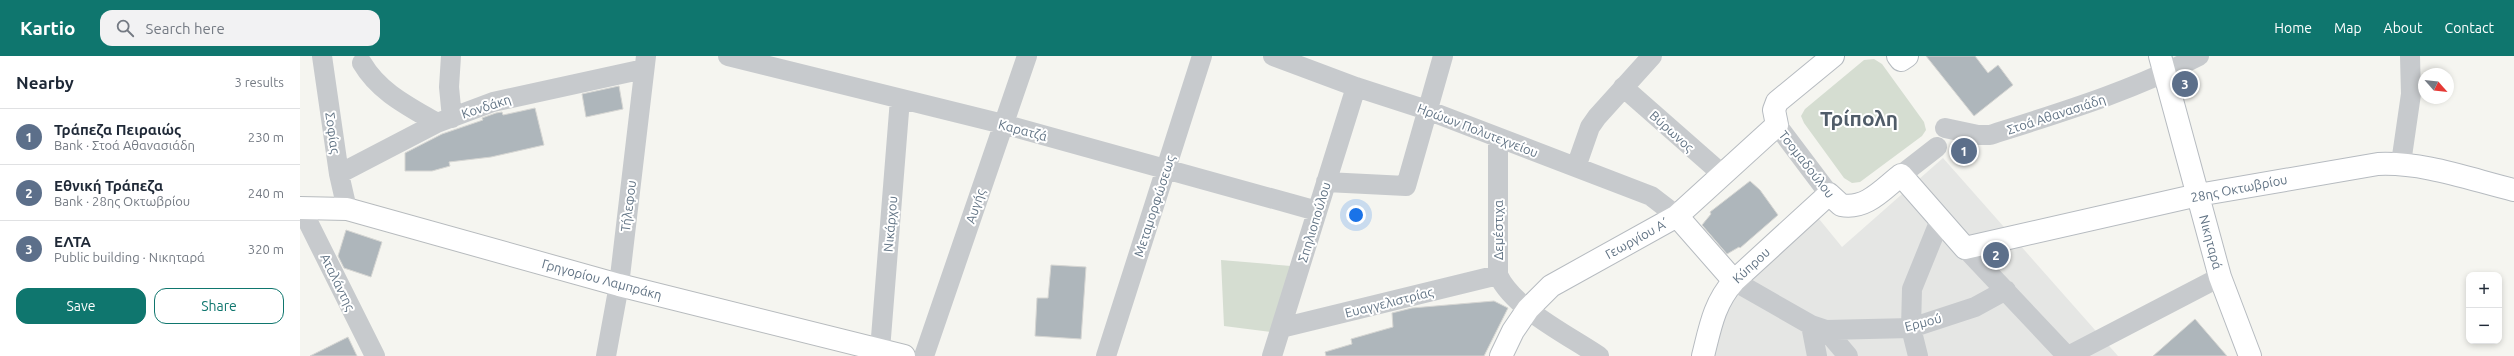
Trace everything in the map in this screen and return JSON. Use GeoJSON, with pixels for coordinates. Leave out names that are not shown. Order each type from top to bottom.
{"type":"FeatureCollection","features":[{"type":"Feature","properties":{"kind":"main road","name":"Τσομαδούλου"},"geometry":{"type":"LineString","coordinates":[[1777,125],[1774,110],[1776,102],[1825,58]]}},
{"type":"Feature","properties":{"kind":"main road","name":"Νικηταρά"},"geometry":{"type":"LineString","coordinates":[[2162,65],[2220,277],[2250,356]]}},
{"type":"Feature","properties":{"kind":"main road","name":"Γεωργίου Α΄"},"geometry":{"type":"LineString","coordinates":[[1501,356],[1513,331],[1528,309],[1551,286],[1677,216],[1777,125]]}},
{"type":"Feature","properties":{"kind":"main road","name":"28ης Οκτωβρίου"},"geometry":{"type":"LineString","coordinates":[[1965,248],[2198,195],[2343,169],[2401,163],[2420,166],[2514,190]]}},
{"type":"Feature","properties":{"kind":"main road","name":"Τσομαδούλου"},"geometry":{"type":"LineString","coordinates":[[1829,194],[1841,205],[1857,206],[1865,203],[1902,175]]}},
{"type":"Feature","properties":{"kind":"main road"},"geometry":{"type":"LineString","coordinates":[[1902,175],[1965,248]]}},
{"type":"Feature","properties":{"kind":"main road","name":"Κύπρου"},"geometry":{"type":"LineString","coordinates":[[1703,356],[1714,309],[1722,293],[1829,194]]}},
{"type":"Feature","properties":{"kind":"main road","name":"Γρηγορίου Λαμπράκη"},"geometry":{"type":"LineString","coordinates":[[300,208],[347,209],[619,285],[904,356]]}},
{"type":"Feature","properties":{"kind":"main road"},"geometry":{"type":"LineString","coordinates":[[1677,216],[1734,281]]}},
{"type":"Feature","properties":{"kind":"street","name":"Σοφίας"},"geometry":{"type":"LineString","coordinates":[[322,56],[339,174],[347,209]]}},
{"type":"Feature","properties":{"kind":"street"},"geometry":{"type":"LineString","coordinates":[[362,63],[372,78],[384,90],[444,120],[449,87],[451,56]]}},
{"type":"Feature","properties":{"kind":"street","name":"Καρατζά"},"geometry":{"type":"LineString","coordinates":[[728,56],[1003,124],[1317,211]]}},
{"type":"Feature","properties":{"kind":"street","name":"Αυγής"},"geometry":{"type":"LineString","coordinates":[[924,356],[1027,56]]}},
{"type":"Feature","properties":{"kind":"street","name":"Μεταμορφώσεως"},"geometry":{"type":"LineString","coordinates":[[1106,356],[1202,56]]}},
{"type":"Feature","properties":{"kind":"street","name":"Ηρώων Πολυτεχνείου"},"geometry":{"type":"LineString","coordinates":[[1273,56],[1356,87],[1427,110],[1498,139],[1651,196],[1677,216]]}},
{"type":"Feature","properties":{"kind":"street"},"geometry":{"type":"LineString","coordinates":[[1326,182],[1406,186],[1443,56]]}},
{"type":"Feature","properties":{"kind":"street"},"geometry":{"type":"LineString","coordinates":[[1576,167],[1590,127],[1622,87],[1652,56]]}},
{"type":"Feature","properties":{"kind":"street","name":"Στοά Αθανασιάδη"},"geometry":{"type":"LineString","coordinates":[[1945,128],[1978,135],[1990,135],[2118,94],[2162,65],[2199,56]]}},
{"type":"Feature","properties":{"kind":"street"},"geometry":{"type":"LineString","coordinates":[[2401,163],[2411,94],[2410,56]]}},
{"type":"Feature","properties":{"kind":"street","name":"Κονδάκη"},"geometry":{"type":"LineString","coordinates":[[339,174],[444,120],[493,102],[645,63]]}},
{"type":"Feature","properties":{"kind":"street","name":"Τήλεφου"},"geometry":{"type":"LineString","coordinates":[[606,356],[619,285],[645,63]]}},
{"type":"Feature","properties":{"kind":"street","name":"Σπηλιοπούλου"},"geometry":{"type":"LineString","coordinates":[[1272,356],[1356,87]]}},
{"type":"Feature","properties":{"kind":"street","name":"Βύρωνος"},"geometry":{"type":"LineString","coordinates":[[1622,87],[1722,174]]}},
{"type":"Feature","properties":{"kind":"street","name":"Νικάρχου"},"geometry":{"type":"LineString","coordinates":[[880,350],[900,99]]}},
{"type":"Feature","properties":{"kind":"street","name":"Τσομαδούλου"},"geometry":{"type":"LineString","coordinates":[[1777,125],[1829,194]]}},
{"type":"Feature","properties":{"kind":"street","name":"Δεμέστιχα"},"geometry":{"type":"LineString","coordinates":[[1498,139],[1498,275],[1506,289],[1528,309],[1599,356]]}},
{"type":"Feature","properties":{"kind":"street","name":"Τσομαδούλου"},"geometry":{"type":"LineString","coordinates":[[1902,175],[1937,147]]}},
{"type":"Feature","properties":{"kind":"street","name":"Αταλάντης"},"geometry":{"type":"LineString","coordinates":[[300,208],[374,356]]}},
{"type":"Feature","properties":{"kind":"street"},"geometry":{"type":"LineString","coordinates":[[1918,356],[1911,328],[1912,289],[1940,220]]}},
{"type":"Feature","properties":{"kind":"street"},"geometry":{"type":"LineString","coordinates":[[1965,248],[2067,356],[2220,277]]}},
{"type":"Feature","properties":{"kind":"street","name":"Ευαγγελιστρίας"},"geometry":{"type":"LineString","coordinates":[[1281,328],[1498,275]]}},
{"type":"Feature","properties":{"kind":"street"},"geometry":{"type":"LineString","coordinates":[[1734,281],[1819,327],[1848,356]]}},
{"type":"Feature","properties":{"kind":"street","name":"Ερμού"},"geometry":{"type":"LineString","coordinates":[[1819,327],[1911,328],[1975,307],[2006,290]]}},
{"type":"Feature","properties":{"kind":"street"},"geometry":{"type":"LineString","coordinates":[[1817,356],[1819,327]]}},
{"type":"Feature","properties":{"kind":"shaded area"},"geometry":{"type":"Polygon","coordinates":[[[1874,59],[1882,64],[1924,122],[1926,130],[1922,136],[1860,182],[1852,183],[1844,178],[1804,123],[1801,116],[1805,109],[1864,60],[1874,59]]]}},
{"type":"Feature","properties":{"kind":"shaded area"},"geometry":{"type":"Polygon","coordinates":[[[1943,158],[2118,356],[1708,356],[1720,303],[1815,214],[1842,247],[1943,158]]]}},
{"type":"Feature","properties":{"kind":"shaded area"},"geometry":{"type":"Polygon","coordinates":[[[1221,260],[1291,266],[1271,332],[1224,326],[1221,260]]]}},
{"type":"Feature","properties":{"kind":"building"},"geometry":{"type":"Polygon","coordinates":[[[1926,56],[1975,56],[1988,73],[1998,65],[2013,85],[1974,116],[1926,56]]]}},
{"type":"Feature","properties":{"kind":"building"},"geometry":{"type":"Polygon","coordinates":[[[619,86],[623,109],[586,117],[582,94],[619,86]]]}},
{"type":"Feature","properties":{"kind":"building"},"geometry":{"type":"Polygon","coordinates":[[[535,108],[544,145],[491,157],[449,162],[450,166],[432,171],[405,171],[405,153],[442,134],[483,120],[482,118],[496,113],[502,112],[503,115],[535,108]]]}},
{"type":"Feature","properties":{"kind":"building"},"geometry":{"type":"Polygon","coordinates":[[[1750,181],[1760,190],[1778,215],[1740,248],[1739,247],[1727,254],[1702,225],[1711,214],[1710,212],[1750,181]]]}},
{"type":"Feature","properties":{"kind":"building"},"geometry":{"type":"Polygon","coordinates":[[[346,230],[382,242],[371,277],[344,268],[338,256],[346,230]]]}},
{"type":"Feature","properties":{"kind":"building"},"geometry":{"type":"Polygon","coordinates":[[[1051,265],[1086,267],[1081,339],[1035,336],[1037,298],[1048,298],[1051,265]]]}},
{"type":"Feature","properties":{"kind":"building"},"geometry":{"type":"Polygon","coordinates":[[[1494,301],[1508,308],[1484,356],[1326,356],[1325,352],[1352,344],[1351,339],[1393,327],[1392,313],[1412,308],[1494,301]]]}},
{"type":"Feature","properties":{"kind":"building"},"geometry":{"type":"Polygon","coordinates":[[[2195,319],[2227,356],[2153,356],[2195,319]]]}},
{"type":"Feature","properties":{"kind":"building"},"geometry":{"type":"Polygon","coordinates":[[[348,337],[357,356],[310,356],[348,337]]]}},
{"type":"Feature","properties":{"kind":"place","name":"ΕΛΤΑ"},"geometry":{"type":"Point","coordinates":[2185,84]}},
{"type":"Feature","properties":{"kind":"place","name":"Τράπεζα Πειραιώς"},"geometry":{"type":"Point","coordinates":[1964,151]}},
{"type":"Feature","properties":{"kind":"place","name":"Εθνική Τράπεζα"},"geometry":{"type":"Point","coordinates":[1996,255]}},
{"type":"Feature","properties":{"kind":"district","name":"Τρίπολη"},"geometry":{"type":"Point","coordinates":[1859,119]}}]}
